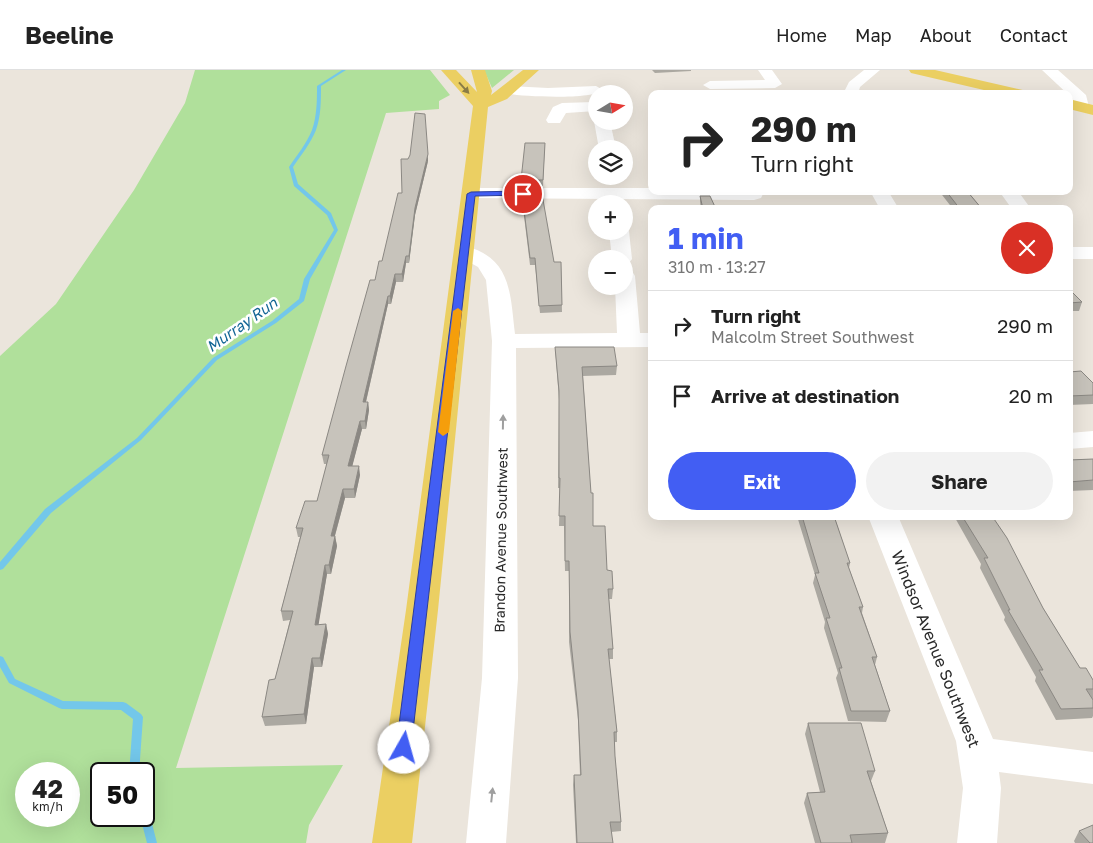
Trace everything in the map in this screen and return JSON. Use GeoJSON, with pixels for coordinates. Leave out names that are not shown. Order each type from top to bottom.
{"type":"FeatureCollection","features":[{"type":"Feature","properties":{"kind":"main road"},"geometry":{"type":"LineString","coordinates":[[448,70],[481,105]]}},
{"type":"Feature","properties":{"kind":"main road"},"geometry":{"type":"LineString","coordinates":[[392,843],[465,252],[481,105],[485,91],[478,70]]}},
{"type":"Feature","properties":{"kind":"main road"},"geometry":{"type":"LineString","coordinates":[[481,105],[522,70]]}},
{"type":"Feature","properties":{"kind":"main road"},"geometry":{"type":"LineString","coordinates":[[481,105],[502,96],[532,70]]}},
{"type":"Feature","properties":{"kind":"main road"},"geometry":{"type":"LineString","coordinates":[[916,70],[1004,90]]}},
{"type":"Feature","properties":{"kind":"street"},"geometry":{"type":"LineString","coordinates":[[704,70],[712,90],[775,84],[764,70]]}},
{"type":"Feature","properties":{"kind":"street"},"geometry":{"type":"LineString","coordinates":[[852,90],[854,85],[873,70]]}},
{"type":"Feature","properties":{"kind":"street"},"geometry":{"type":"LineString","coordinates":[[1048,71],[1066,90]]}},
{"type":"Feature","properties":{"kind":"street"},"geometry":{"type":"LineString","coordinates":[[578,77],[597,85]]}},
{"type":"Feature","properties":{"kind":"street"},"geometry":{"type":"LineString","coordinates":[[509,90],[548,92],[588,86]]}},
{"type":"Feature","properties":{"kind":"street"},"geometry":{"type":"LineString","coordinates":[[1079,103],[1093,90]]}},
{"type":"Feature","properties":{"kind":"street"},"geometry":{"type":"LineString","coordinates":[[554,120],[562,108],[588,107]]}},
{"type":"Feature","properties":{"kind":"street"},"geometry":{"type":"LineString","coordinates":[[471,194],[614,191],[648,193]]}},
{"type":"Feature","properties":{"kind":"street"},"geometry":{"type":"LineString","coordinates":[[695,195],[756,198]]}},
{"type":"Feature","properties":{"kind":"street"},"geometry":{"type":"LineString","coordinates":[[1011,195],[1019,205]]}},
{"type":"Feature","properties":{"kind":"street","name":"Brandon Avenue Southwest"},"geometry":{"type":"LineString","coordinates":[[465,252],[485,263],[497,280],[504,341],[500,678],[486,843]]}},
{"type":"Feature","properties":{"kind":"street"},"geometry":{"type":"LineString","coordinates":[[1073,253],[1093,253]]}},
{"type":"Feature","properties":{"kind":"street"},"geometry":{"type":"LineString","coordinates":[[504,341],[640,340],[627,295]]}},
{"type":"Feature","properties":{"kind":"street"},"geometry":{"type":"LineString","coordinates":[[1073,441],[1093,439]]}},
{"type":"Feature","properties":{"kind":"street","name":"Windsor Avenue Southwest"},"geometry":{"type":"LineString","coordinates":[[885,520],[961,703],[978,753],[982,788],[977,843]]}},
{"type":"Feature","properties":{"kind":"street"},"geometry":{"type":"LineString","coordinates":[[978,753],[1093,768]]}},
{"type":"Feature","properties":{"kind":"green space"},"geometry":{"type":"Polygon","coordinates":[[[195,70],[430,70],[450,95],[439,101],[439,109],[386,113],[176,768],[343,765],[309,825],[306,843],[0,843],[0,356],[56,304],[134,190],[185,103],[195,70]]]}},
{"type":"Feature","properties":{"kind":"green space"},"geometry":{"type":"Polygon","coordinates":[[[484,70],[514,70],[492,88],[484,70]]]}},
{"type":"Feature","properties":{"kind":"building"},"geometry":{"type":"Polygon","coordinates":[[[415,113],[425,114],[428,154],[415,208],[409,256],[406,256],[402,274],[395,274],[390,296],[388,296],[363,402],[368,402],[365,421],[360,421],[348,466],[359,466],[354,489],[343,489],[331,536],[335,536],[329,565],[325,565],[315,625],[326,624],[320,658],[312,658],[304,714],[262,717],[269,680],[275,679],[293,611],[281,611],[303,528],[296,528],[305,501],[317,501],[329,455],[322,455],[346,366],[370,280],[375,280],[379,261],[382,261],[398,193],[402,193],[401,159],[408,159],[410,155],[415,113]]]}},
{"type":"Feature","properties":{"kind":"building"},"geometry":{"type":"Polygon","coordinates":[[[525,143],[545,143],[543,180],[521,180],[525,143]]]}},
{"type":"Feature","properties":{"kind":"building"},"geometry":{"type":"Polygon","coordinates":[[[522,194],[542,194],[554,262],[561,262],[562,305],[539,306],[535,258],[530,258],[522,194]]]}},
{"type":"Feature","properties":{"kind":"building"},"geometry":{"type":"Polygon","coordinates":[[[949,195],[970,195],[979,205],[957,205],[949,195]]]}},
{"type":"Feature","properties":{"kind":"building"},"geometry":{"type":"Polygon","coordinates":[[[700,196],[710,196],[714,205],[702,205],[700,196]]]}},
{"type":"Feature","properties":{"kind":"building"},"geometry":{"type":"Polygon","coordinates":[[[1073,293],[1082,302],[1073,303],[1073,293]]]}},
{"type":"Feature","properties":{"kind":"building"},"geometry":{"type":"Polygon","coordinates":[[[555,347],[614,347],[617,366],[582,367],[591,493],[593,493],[593,526],[605,526],[607,570],[612,571],[613,589],[608,589],[613,649],[608,649],[617,732],[614,732],[615,756],[621,822],[610,822],[613,843],[577,843],[574,775],[581,775],[578,710],[570,632],[569,561],[565,561],[565,516],[559,516],[559,391],[555,347]]]}},
{"type":"Feature","properties":{"kind":"building"},"geometry":{"type":"Polygon","coordinates":[[[1081,371],[1093,383],[1093,395],[1073,396],[1073,372],[1081,371]]]}},
{"type":"Feature","properties":{"kind":"building"},"geometry":{"type":"Polygon","coordinates":[[[1093,459],[1093,480],[1073,482],[1073,460],[1093,459]]]}},
{"type":"Feature","properties":{"kind":"building"},"geometry":{"type":"Polygon","coordinates":[[[803,520],[835,520],[850,563],[847,563],[863,607],[859,607],[877,657],[872,657],[890,711],[851,711],[839,668],[842,668],[826,618],[830,618],[815,573],[819,573],[803,520]]]}},
{"type":"Feature","properties":{"kind":"building"},"geometry":{"type":"Polygon","coordinates":[[[964,520],[995,520],[1007,538],[1043,608],[1080,668],[1086,668],[1093,680],[1093,689],[1086,689],[1093,700],[1093,708],[1061,709],[1039,670],[1043,670],[1008,610],[1010,610],[984,558],[988,558],[964,520]]]}},
{"type":"Feature","properties":{"kind":"building"},"geometry":{"type":"Polygon","coordinates":[[[808,723],[861,723],[875,771],[867,771],[888,833],[850,835],[852,843],[821,843],[807,793],[825,792],[808,723]]]}},
{"type":"Feature","properties":{"kind":"building"},"geometry":{"type":"Polygon","coordinates":[[[1093,825],[1093,843],[1090,843],[1079,831],[1093,825]]]}},
{"type":"Feature","properties":{"kind":"waterway","name":"Murray Run"},"geometry":{"type":"LineString","coordinates":[[0,567],[48,511],[139,439],[215,359],[274,322],[302,300],[307,279],[336,230],[329,214],[296,185],[291,167],[306,146],[314,130],[318,112],[319,86],[344,70]]}},
{"type":"Feature","properties":{"kind":"waterway","name":"Murray Run"},"geometry":{"type":"LineString","coordinates":[[0,659],[12,681],[62,705],[123,706],[138,717],[135,762]]}},
{"type":"Feature","properties":{"kind":"waterway","name":"Murray Run"},"geometry":{"type":"LineString","coordinates":[[148,827],[152,843]]}},
{"type":"Feature","properties":{"kind":"slow traffic"},"geometry":{"type":"LineString","coordinates":[[443,432],[458,311]]}},
{"type":"Feature","properties":{"kind":"route"},"geometry":{"type":"LineString","coordinates":[[404,748],[471,194],[523,194]]}}]}
